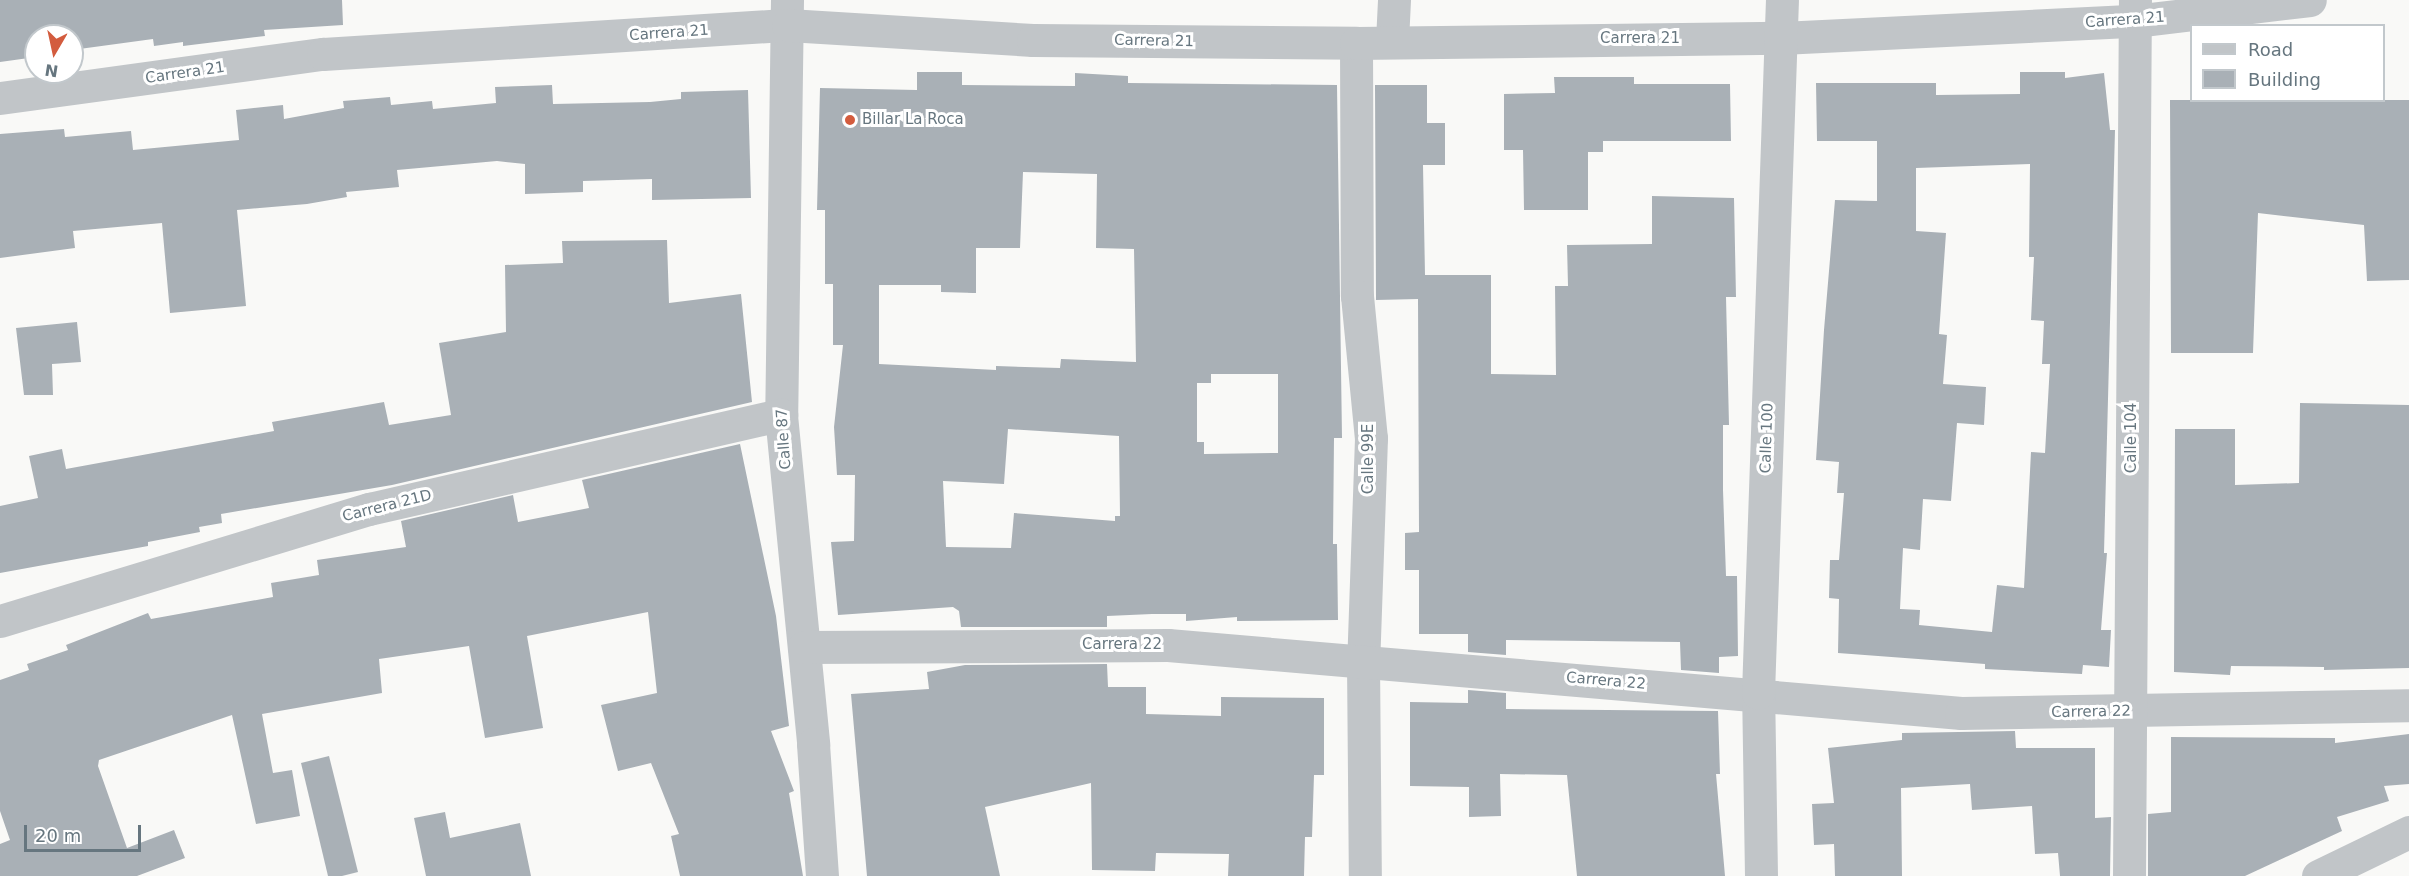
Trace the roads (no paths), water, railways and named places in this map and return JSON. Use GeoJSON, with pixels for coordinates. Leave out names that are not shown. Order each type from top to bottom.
{"type":"FeatureCollection","features":[{"type":"Feature","properties":{"kind":"street"},"geometry":{"type":"LineString","coordinates":[[1392,41],[1394,0]]}},
{"type":"Feature","properties":{"kind":"street","name":"Calle 100"},"geometry":{"type":"LineString","coordinates":[[1761,876],[1758,693],[1782,0]]}},
{"type":"Feature","properties":{"kind":"street","name":"Carrera 21"},"geometry":{"type":"LineString","coordinates":[[0,98],[323,54],[788,13],[1033,40],[1356,43],[1781,38],[2310,0]]}},
{"type":"Feature","properties":{"kind":"street","name":"Calle 104"},"geometry":{"type":"LineString","coordinates":[[2129,876],[2134,11]]}},
{"type":"Feature","properties":{"kind":"street","name":"Calle 87"},"geometry":{"type":"LineString","coordinates":[[788,13],[780,415],[804,647],[822,876]]}},
{"type":"Feature","properties":{"kind":"street","name":"Calle 99E"},"geometry":{"type":"LineString","coordinates":[[1356,43],[1357,296],[1371,438],[1363,662],[1365,876]]}},
{"type":"Feature","properties":{"kind":"street","name":"Carrera 21D"},"geometry":{"type":"LineString","coordinates":[[0,621],[369,509],[780,415]]}},
{"type":"Feature","properties":{"kind":"street","name":"Carrera 22"},"geometry":{"type":"LineString","coordinates":[[804,647],[1168,645],[1758,693],[1961,713],[2130,712],[2409,705]]}},
{"type":"Feature","properties":{"kind":"street"},"geometry":{"type":"LineString","coordinates":[[2318,876],[2409,832]]}},
{"type":"Feature","properties":{"kind":"place","name":"Billar La Roca"},"geometry":{"type":"Point","coordinates":[850,120]}}]}
